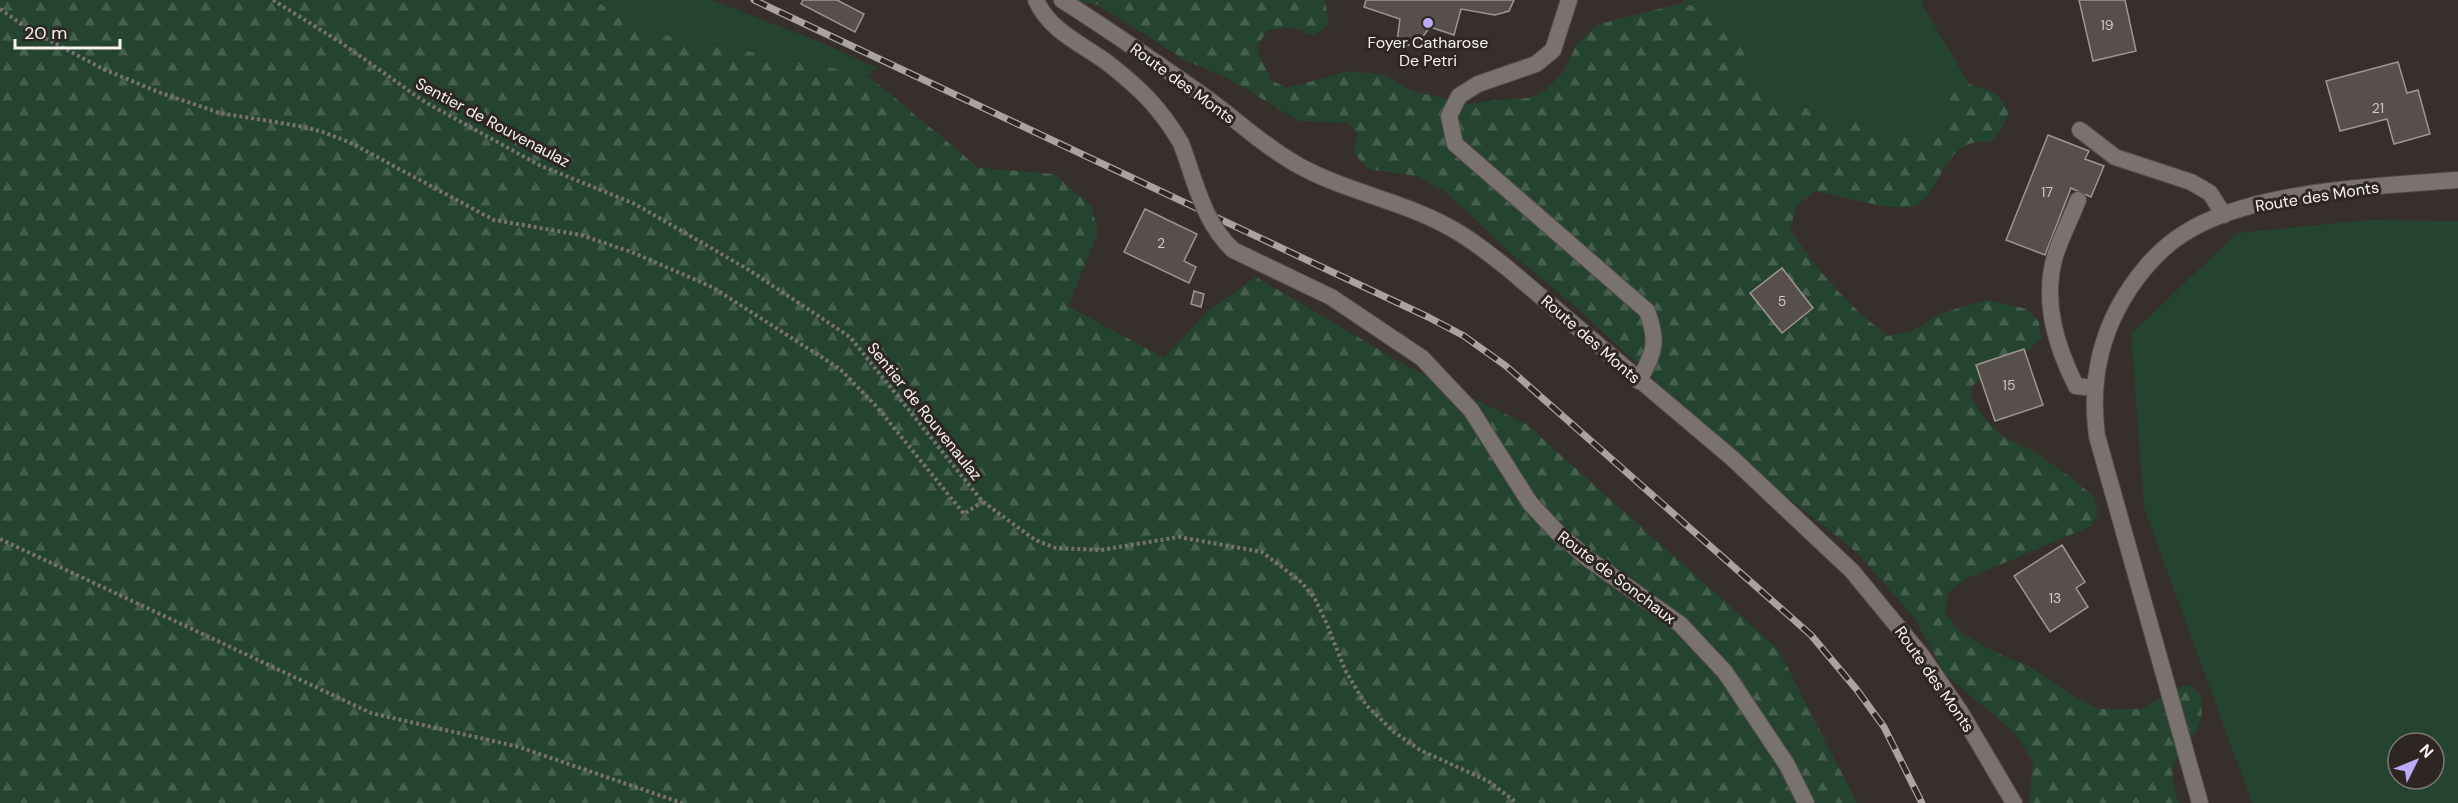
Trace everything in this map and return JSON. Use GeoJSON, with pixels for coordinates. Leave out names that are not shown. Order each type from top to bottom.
{"type":"FeatureCollection","features":[{"type":"Feature","properties":{"kind":"street","name":"Route de Sonchaux"},"geometry":{"type":"LineString","coordinates":[[1036,0],[1041,10],[1060,32],[1106,62],[1142,92],[1164,115],[1181,143],[1200,195],[1222,239],[1233,249],[1331,297],[1422,358],[1471,410],[1530,503],[1557,532],[1587,558],[1680,624],[1725,672],[1787,765],[1806,803]]}},
{"type":"Feature","properties":{"kind":"street","name":"Route des Monts"},"geometry":{"type":"LineString","coordinates":[[1062,0],[1122,38],[1210,101],[1257,139],[1296,165],[1332,182],[1446,225],[1475,243],[1732,458],[1852,571],[1922,656],[1961,713],[2014,803]]}},
{"type":"Feature","properties":{"kind":"street"},"geometry":{"type":"LineString","coordinates":[[1569,0],[1553,50],[1536,64],[1478,84],[1459,96],[1449,116],[1455,144],[1647,311],[1653,328],[1654,351],[1639,381]]}},
{"type":"Feature","properties":{"kind":"street"},"geometry":{"type":"LineString","coordinates":[[2080,130],[2115,157],[2191,182],[2210,193],[2224,215]]}},
{"type":"Feature","properties":{"kind":"street","name":"Route des Monts"},"geometry":{"type":"LineString","coordinates":[[2200,803],[2103,457],[2095,416],[2094,388],[2098,363],[2111,321],[2125,295],[2141,273],[2183,233],[2224,215],[2251,206],[2319,193],[2458,180]]}},
{"type":"Feature","properties":{"kind":"street"},"geometry":{"type":"LineString","coordinates":[[2078,200],[2055,257],[2051,293],[2053,330],[2062,357],[2076,386],[2094,388]]}},
{"type":"Feature","properties":{"kind":"path","name":"Sentier de Rouvenaulaz"},"geometry":{"type":"LineString","coordinates":[[273,0],[340,42],[425,102],[539,165],[635,204],[749,270],[850,337],[982,501],[1035,540],[1056,548],[1101,550],[1179,537],[1262,552],[1300,581],[1314,597],[1345,670],[1366,705],[1394,732],[1420,750],[1488,781],[1517,803]]}},
{"type":"Feature","properties":{"kind":"path"},"geometry":{"type":"LineString","coordinates":[[0,9],[30,30],[103,69],[161,93],[220,113],[323,132],[351,143],[494,220],[582,235],[634,254],[712,288],[840,369],[877,407],[964,514],[982,501]]}},
{"type":"Feature","properties":{"kind":"path"},"geometry":{"type":"LineString","coordinates":[[0,539],[371,714],[519,747],[682,803]]}},
{"type":"Feature","properties":{"kind":"green space"},"geometry":{"type":"Polygon","coordinates":[[[0,0],[592,0],[665,35],[867,75],[979,168],[1054,174],[1091,205],[1098,233],[1068,306],[1164,358],[1207,312],[1256,277],[1405,365],[1526,424],[1778,649],[1857,803],[0,803],[0,0]]]}},
{"type":"Feature","properties":{"kind":"green space"},"geometry":{"type":"Polygon","coordinates":[[[592,0],[712,0],[820,42],[877,68],[867,75],[665,35],[592,0]]]}},
{"type":"Feature","properties":{"kind":"green space"},"geometry":{"type":"Polygon","coordinates":[[[1077,0],[1325,0],[1329,23],[1315,36],[1293,28],[1268,30],[1256,47],[1271,80],[1287,88],[1349,71],[1385,75],[1412,91],[1470,104],[1530,98],[1546,90],[1563,72],[1578,42],[1599,24],[1683,3],[1717,14],[1743,46],[1747,70],[1765,92],[1786,102],[1906,137],[1933,136],[1944,122],[1950,95],[1969,84],[1997,94],[2009,112],[2002,128],[1992,141],[1971,143],[1959,149],[1933,188],[1919,204],[1911,207],[1889,206],[1815,191],[1797,205],[1790,229],[1834,287],[1887,336],[1912,331],[1942,313],[1988,300],[2027,309],[2039,322],[2041,339],[2019,359],[2001,363],[1972,386],[1972,399],[1986,420],[2002,436],[2035,452],[2093,496],[2098,513],[2091,526],[1966,579],[1948,592],[1945,613],[1961,633],[2007,658],[2029,666],[2075,697],[2099,709],[2141,709],[2179,687],[2191,685],[2202,697],[2201,715],[2194,733],[2174,766],[2174,787],[2179,803],[2029,803],[2033,762],[2014,732],[1945,674],[1913,616],[1856,552],[1731,452],[1623,350],[1513,255],[1447,193],[1417,176],[1368,169],[1353,152],[1358,134],[1348,123],[1299,121],[1229,79],[1185,60],[1098,5],[1077,0]]]}},
{"type":"Feature","properties":{"kind":"green space"},"geometry":{"type":"Polygon","coordinates":[[[1684,0],[1924,0],[1921,3],[1969,84],[1950,95],[1944,122],[1933,136],[1906,137],[1786,102],[1765,92],[1747,70],[1743,46],[1683,3],[1684,0]]]}},
{"type":"Feature","properties":{"kind":"green space"},"geometry":{"type":"Polygon","coordinates":[[[2369,220],[2458,221],[2458,803],[2252,803],[2144,508],[2131,334],[2237,233],[2369,220]]]}},
{"type":"Feature","properties":{"kind":"building"},"geometry":{"type":"Polygon","coordinates":[[[803,0],[837,0],[864,14],[855,32],[801,4],[803,0]]]}},
{"type":"Feature","properties":{"kind":"building","name":"Foyer Catharose De Petri"},"geometry":{"type":"Polygon","coordinates":[[[1366,0],[1514,0],[1509,11],[1495,15],[1461,9],[1454,35],[1430,27],[1421,39],[1407,46],[1397,41],[1400,19],[1364,7],[1366,0]]]}},
{"type":"Feature","properties":{"kind":"building"},"geometry":{"type":"Polygon","coordinates":[[[2079,0],[2125,0],[2136,51],[2093,61],[2079,0]]]}},
{"type":"Feature","properties":{"kind":"building"},"geometry":{"type":"Polygon","coordinates":[[[2398,62],[2407,93],[2418,90],[2430,134],[2394,144],[2387,119],[2340,131],[2326,81],[2398,62]]]}},
{"type":"Feature","properties":{"kind":"building"},"geometry":{"type":"Polygon","coordinates":[[[2048,135],[2089,151],[2085,159],[2104,166],[2091,197],[2071,188],[2045,255],[2006,240],[2048,135]]]}},
{"type":"Feature","properties":{"kind":"building"},"geometry":{"type":"Polygon","coordinates":[[[1145,209],[1197,234],[1184,261],[1196,267],[1189,283],[1124,252],[1145,209]]]}},
{"type":"Feature","properties":{"kind":"building"},"geometry":{"type":"Polygon","coordinates":[[[1782,268],[1813,308],[1782,333],[1750,293],[1782,268]]]}},
{"type":"Feature","properties":{"kind":"building"},"geometry":{"type":"Polygon","coordinates":[[[1194,291],[1204,294],[1201,307],[1191,304],[1194,291]]]}},
{"type":"Feature","properties":{"kind":"building"},"geometry":{"type":"Polygon","coordinates":[[[2024,349],[2043,405],[1995,421],[1976,365],[2024,349]]]}},
{"type":"Feature","properties":{"kind":"building"},"geometry":{"type":"Polygon","coordinates":[[[2062,545],[2085,582],[2076,588],[2088,607],[2050,632],[2014,576],[2062,545]]]}},
{"type":"Feature","properties":{"kind":"railway"},"geometry":{"type":"LineString","coordinates":[[754,0],[1464,336],[1506,366],[1811,635],[1857,690],[1884,727],[1922,803]]}},
{"type":"Feature","properties":{"kind":"place","name":"Foyer Catharose De Petri"},"geometry":{"type":"Point","coordinates":[1428,23]}}]}
